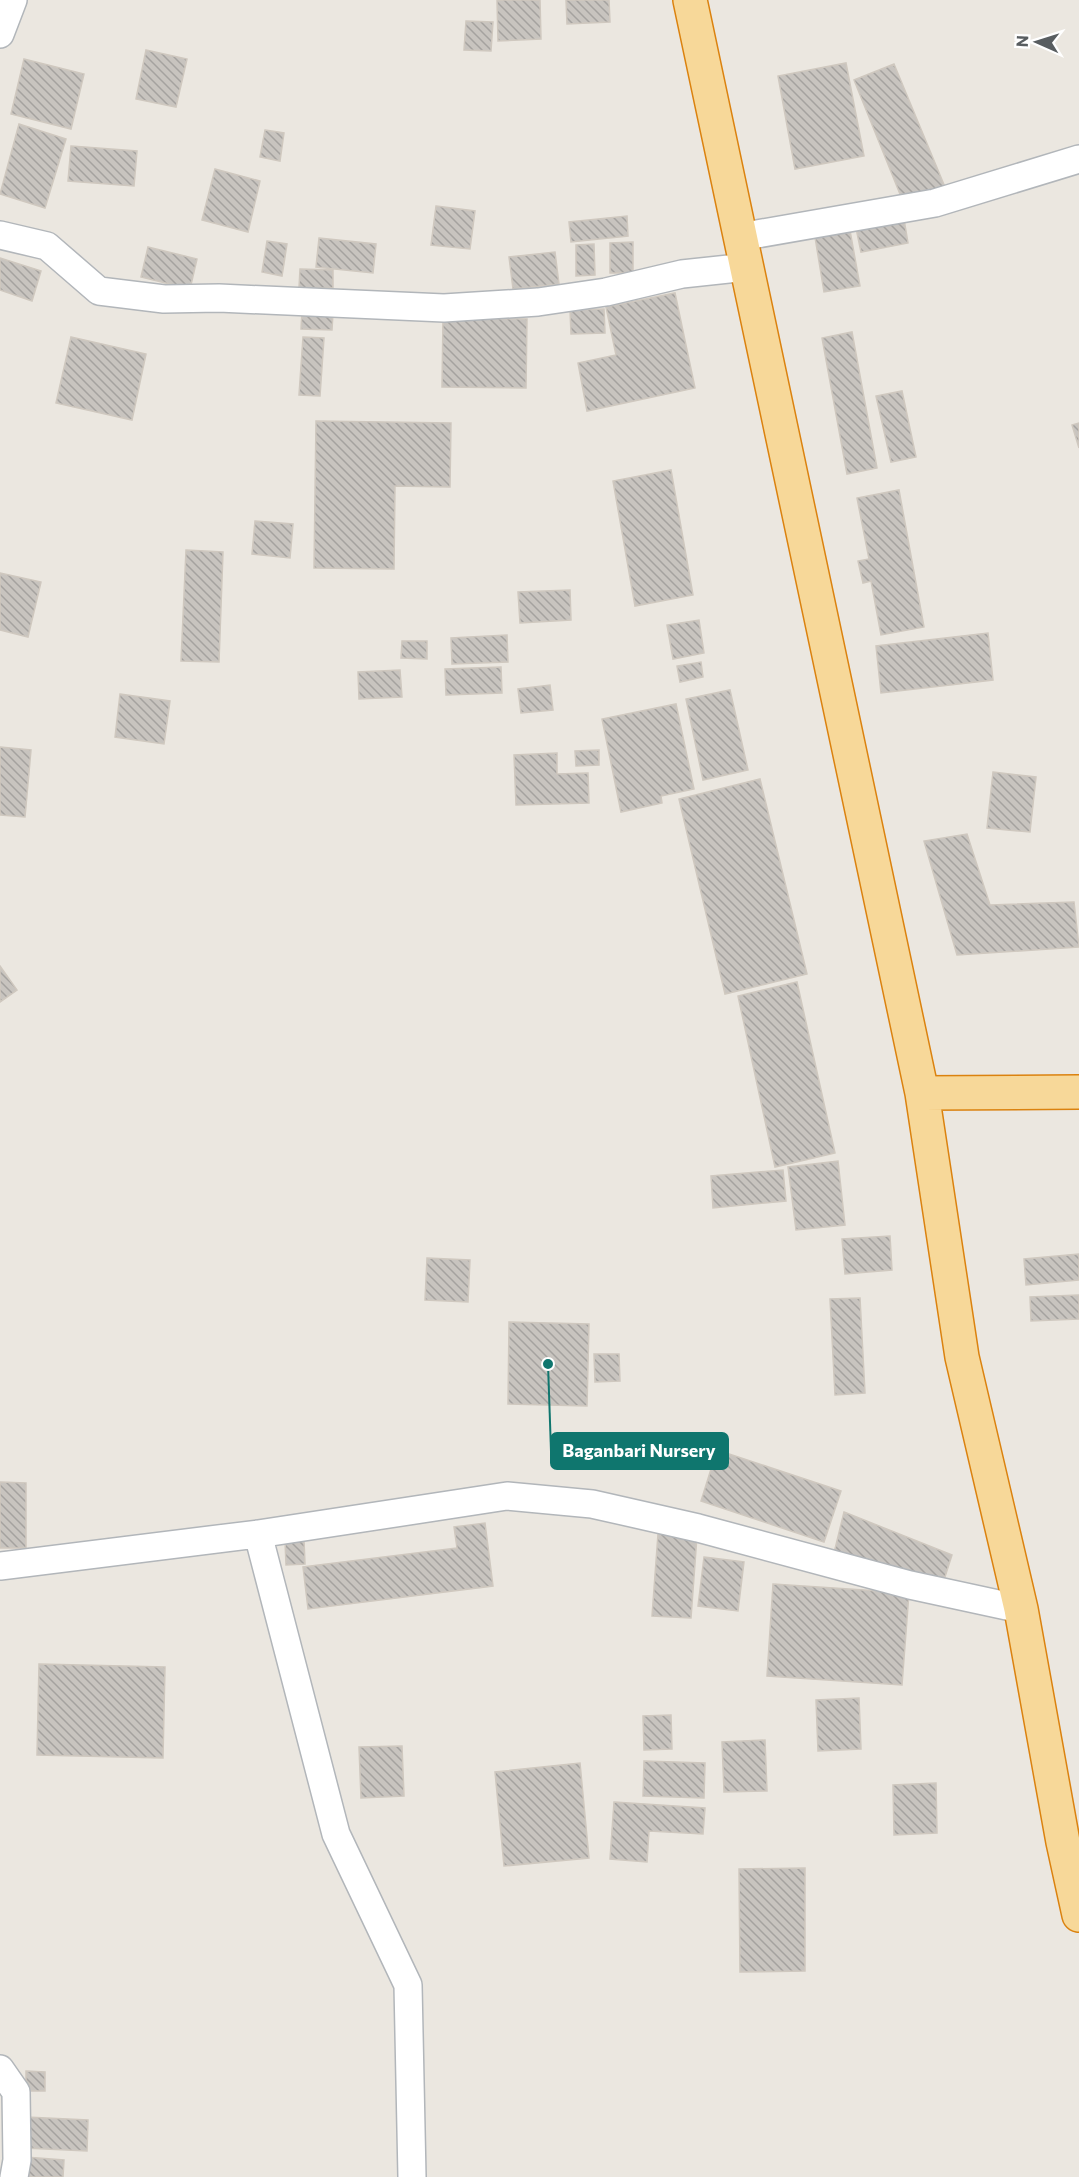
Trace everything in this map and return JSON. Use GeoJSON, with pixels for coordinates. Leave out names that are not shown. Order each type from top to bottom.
{"type":"FeatureCollection","features":[{"type":"Feature","properties":{"kind":"highway"},"geometry":{"type":"LineString","coordinates":[[690,0],[922,1093],[962,1357],[1021,1609],[1071,1841],[1079,1914]]}},
{"type":"Feature","properties":{"kind":"highway"},"geometry":{"type":"LineString","coordinates":[[922,1093],[1079,1092]]}},
{"type":"Feature","properties":{"kind":"street"},"geometry":{"type":"LineString","coordinates":[[0,34],[13,0]]}},
{"type":"Feature","properties":{"kind":"street"},"geometry":{"type":"LineString","coordinates":[[0,235],[47,246],[99,291],[164,300],[219,298],[444,308],[538,302],[606,292],[682,274],[744,252],[935,203],[1079,159]]}},
{"type":"Feature","properties":{"kind":"street"},"geometry":{"type":"LineString","coordinates":[[0,1566],[258,1534],[507,1496],[592,1504],[698,1528],[910,1585],[1021,1609]]}},
{"type":"Feature","properties":{"kind":"street"},"geometry":{"type":"LineString","coordinates":[[258,1534],[336,1834],[408,1985],[412,2177]]}},
{"type":"Feature","properties":{"kind":"street"},"geometry":{"type":"LineString","coordinates":[[0,2069],[16,2092],[17,2160],[14,2177]]}},
{"type":"Feature","properties":{"kind":"building"},"geometry":{"type":"Polygon","coordinates":[[[497,0],[540,0],[541,39],[498,41],[497,0]]]}},
{"type":"Feature","properties":{"kind":"building"},"geometry":{"type":"Polygon","coordinates":[[[566,0],[609,0],[610,22],[567,24],[566,0]]]}},
{"type":"Feature","properties":{"kind":"building"},"geometry":{"type":"Polygon","coordinates":[[[466,21],[493,22],[491,51],[464,50],[466,21]]]}},
{"type":"Feature","properties":{"kind":"building"},"geometry":{"type":"Polygon","coordinates":[[[146,50],[187,59],[176,107],[136,99],[146,50]]]}},
{"type":"Feature","properties":{"kind":"building"},"geometry":{"type":"Polygon","coordinates":[[[24,59],[84,74],[71,129],[11,114],[24,59]]]}},
{"type":"Feature","properties":{"kind":"building"},"geometry":{"type":"Polygon","coordinates":[[[846,63],[864,156],[795,169],[778,76],[846,63]]]}},
{"type":"Feature","properties":{"kind":"building"},"geometry":{"type":"Polygon","coordinates":[[[894,64],[945,187],[904,204],[854,80],[894,64]]]}},
{"type":"Feature","properties":{"kind":"building"},"geometry":{"type":"Polygon","coordinates":[[[19,124],[66,139],[45,208],[0,194],[19,124]]]}},
{"type":"Feature","properties":{"kind":"building"},"geometry":{"type":"Polygon","coordinates":[[[265,130],[284,133],[280,161],[260,157],[265,130]]]}},
{"type":"Feature","properties":{"kind":"building"},"geometry":{"type":"Polygon","coordinates":[[[71,146],[137,151],[134,186],[68,181],[71,146]]]}},
{"type":"Feature","properties":{"kind":"building"},"geometry":{"type":"Polygon","coordinates":[[[215,169],[260,181],[248,232],[202,220],[215,169]]]}},
{"type":"Feature","properties":{"kind":"building"},"geometry":{"type":"Polygon","coordinates":[[[436,206],[475,211],[470,249],[431,245],[436,206]]]}},
{"type":"Feature","properties":{"kind":"building"},"geometry":{"type":"Polygon","coordinates":[[[627,216],[628,236],[571,242],[569,222],[627,216]]]}},
{"type":"Feature","properties":{"kind":"building"},"geometry":{"type":"Polygon","coordinates":[[[904,219],[908,243],[861,252],[856,228],[904,219]]]}},
{"type":"Feature","properties":{"kind":"building"},"geometry":{"type":"Polygon","coordinates":[[[849,225],[860,286],[824,292],[814,231],[849,225]]]}},
{"type":"Feature","properties":{"kind":"building"},"geometry":{"type":"Polygon","coordinates":[[[319,238],[376,244],[373,273],[316,267],[319,238]]]}},
{"type":"Feature","properties":{"kind":"building"},"geometry":{"type":"Polygon","coordinates":[[[267,241],[287,244],[282,276],[262,272],[267,241]]]}},
{"type":"Feature","properties":{"kind":"building"},"geometry":{"type":"Polygon","coordinates":[[[633,242],[633,273],[610,273],[610,243],[633,242]]]}},
{"type":"Feature","properties":{"kind":"building"},"geometry":{"type":"Polygon","coordinates":[[[594,244],[595,275],[576,276],[576,245],[594,244]]]}},
{"type":"Feature","properties":{"kind":"building"},"geometry":{"type":"Polygon","coordinates":[[[148,247],[197,259],[190,289],[141,277],[148,247]]]}},
{"type":"Feature","properties":{"kind":"building"},"geometry":{"type":"Polygon","coordinates":[[[555,252],[559,284],[513,289],[509,257],[555,252]]]}},
{"type":"Feature","properties":{"kind":"building"},"geometry":{"type":"Polygon","coordinates":[[[0,258],[41,271],[32,301],[0,290],[0,258]]]}},
{"type":"Feature","properties":{"kind":"building"},"geometry":{"type":"Polygon","coordinates":[[[300,269],[333,270],[333,288],[299,288],[300,269]]]}},
{"type":"Feature","properties":{"kind":"building"},"geometry":{"type":"Polygon","coordinates":[[[675,293],[695,388],[587,411],[578,363],[616,355],[606,307],[675,293]]]}},
{"type":"Feature","properties":{"kind":"building"},"geometry":{"type":"Polygon","coordinates":[[[604,309],[605,333],[571,334],[570,310],[604,309]]]}},
{"type":"Feature","properties":{"kind":"building"},"geometry":{"type":"Polygon","coordinates":[[[302,311],[333,313],[332,330],[301,329],[302,311]]]}},
{"type":"Feature","properties":{"kind":"building"},"geometry":{"type":"Polygon","coordinates":[[[443,318],[527,319],[526,388],[442,387],[443,318]]]}},
{"type":"Feature","properties":{"kind":"building"},"geometry":{"type":"Polygon","coordinates":[[[852,332],[877,468],[847,474],[822,338],[852,332]]]}},
{"type":"Feature","properties":{"kind":"building"},"geometry":{"type":"Polygon","coordinates":[[[71,337],[146,354],[132,420],[56,403],[71,337]]]}},
{"type":"Feature","properties":{"kind":"building"},"geometry":{"type":"Polygon","coordinates":[[[303,337],[324,338],[320,396],[299,395],[303,337]]]}},
{"type":"Feature","properties":{"kind":"building"},"geometry":{"type":"Polygon","coordinates":[[[902,391],[916,457],[891,462],[876,396],[902,391]]]}},
{"type":"Feature","properties":{"kind":"building"},"geometry":{"type":"Polygon","coordinates":[[[316,421],[451,423],[450,487],[395,486],[394,569],[314,568],[316,421]]]}},
{"type":"Feature","properties":{"kind":"building"},"geometry":{"type":"Polygon","coordinates":[[[1079,423],[1079,448],[1072,425],[1079,423]]]}},
{"type":"Feature","properties":{"kind":"building"},"geometry":{"type":"Polygon","coordinates":[[[671,470],[693,595],[635,606],[613,481],[671,470]]]}},
{"type":"Feature","properties":{"kind":"building"},"geometry":{"type":"Polygon","coordinates":[[[899,490],[924,627],[881,635],[871,581],[863,583],[858,561],[869,559],[857,498],[899,490]]]}},
{"type":"Feature","properties":{"kind":"building"},"geometry":{"type":"Polygon","coordinates":[[[255,521],[293,524],[290,558],[252,554],[255,521]]]}},
{"type":"Feature","properties":{"kind":"building"},"geometry":{"type":"Polygon","coordinates":[[[186,550],[223,552],[219,662],[181,661],[186,550]]]}},
{"type":"Feature","properties":{"kind":"building"},"geometry":{"type":"Polygon","coordinates":[[[0,573],[41,582],[28,637],[0,630],[0,573]]]}},
{"type":"Feature","properties":{"kind":"building"},"geometry":{"type":"Polygon","coordinates":[[[570,590],[571,620],[520,623],[518,592],[570,590]]]}},
{"type":"Feature","properties":{"kind":"building"},"geometry":{"type":"Polygon","coordinates":[[[699,620],[704,653],[673,659],[667,625],[699,620]]]}},
{"type":"Feature","properties":{"kind":"building"},"geometry":{"type":"Polygon","coordinates":[[[988,633],[993,680],[881,693],[876,646],[988,633]]]}},
{"type":"Feature","properties":{"kind":"building"},"geometry":{"type":"Polygon","coordinates":[[[507,635],[508,662],[452,664],[451,638],[507,635]]]}},
{"type":"Feature","properties":{"kind":"building"},"geometry":{"type":"Polygon","coordinates":[[[402,641],[427,641],[427,659],[401,658],[402,641]]]}},
{"type":"Feature","properties":{"kind":"building"},"geometry":{"type":"Polygon","coordinates":[[[701,662],[703,677],[680,682],[677,666],[701,662]]]}},
{"type":"Feature","properties":{"kind":"building"},"geometry":{"type":"Polygon","coordinates":[[[501,667],[502,693],[446,695],[445,669],[501,667]]]}},
{"type":"Feature","properties":{"kind":"building"},"geometry":{"type":"Polygon","coordinates":[[[400,670],[402,697],[359,699],[358,672],[400,670]]]}},
{"type":"Feature","properties":{"kind":"building"},"geometry":{"type":"Polygon","coordinates":[[[550,685],[553,710],[521,713],[518,689],[550,685]]]}},
{"type":"Feature","properties":{"kind":"building"},"geometry":{"type":"Polygon","coordinates":[[[730,690],[748,770],[703,780],[686,699],[730,690]]]}},
{"type":"Feature","properties":{"kind":"building"},"geometry":{"type":"Polygon","coordinates":[[[120,694],[170,701],[164,744],[115,737],[120,694]]]}},
{"type":"Feature","properties":{"kind":"building"},"geometry":{"type":"Polygon","coordinates":[[[676,704],[694,789],[661,796],[662,803],[621,812],[602,719],[676,704]]]}},
{"type":"Feature","properties":{"kind":"building"},"geometry":{"type":"Polygon","coordinates":[[[0,747],[31,750],[25,817],[0,815],[0,747]]]}},
{"type":"Feature","properties":{"kind":"building"},"geometry":{"type":"Polygon","coordinates":[[[599,750],[599,765],[576,766],[575,751],[599,750]]]}},
{"type":"Feature","properties":{"kind":"building"},"geometry":{"type":"Polygon","coordinates":[[[557,753],[557,774],[588,773],[589,803],[516,805],[514,755],[557,753]]]}},
{"type":"Feature","properties":{"kind":"building"},"geometry":{"type":"Polygon","coordinates":[[[993,772],[1036,777],[1030,832],[987,828],[993,772]]]}},
{"type":"Feature","properties":{"kind":"building"},"geometry":{"type":"Polygon","coordinates":[[[760,779],[807,974],[725,994],[679,799],[760,779]]]}},
{"type":"Feature","properties":{"kind":"building"},"geometry":{"type":"Polygon","coordinates":[[[967,834],[990,905],[1074,902],[1079,947],[957,955],[924,841],[967,834]]]}},
{"type":"Feature","properties":{"kind":"building"},"geometry":{"type":"Polygon","coordinates":[[[0,966],[17,990],[0,1002],[0,966]]]}},
{"type":"Feature","properties":{"kind":"building"},"geometry":{"type":"Polygon","coordinates":[[[797,982],[835,1153],[775,1167],[738,996],[797,982]]]}},
{"type":"Feature","properties":{"kind":"building"},"geometry":{"type":"Polygon","coordinates":[[[838,1161],[845,1225],[796,1230],[788,1167],[838,1161]]]}},
{"type":"Feature","properties":{"kind":"building"},"geometry":{"type":"Polygon","coordinates":[[[783,1170],[786,1201],[713,1208],[711,1176],[783,1170]]]}},
{"type":"Feature","properties":{"kind":"building"},"geometry":{"type":"Polygon","coordinates":[[[890,1236],[892,1270],[845,1274],[842,1239],[890,1236]]]}},
{"type":"Feature","properties":{"kind":"building"},"geometry":{"type":"Polygon","coordinates":[[[1079,1254],[1079,1280],[1026,1285],[1024,1259],[1079,1254]]]}},
{"type":"Feature","properties":{"kind":"building"},"geometry":{"type":"Polygon","coordinates":[[[427,1258],[470,1260],[468,1302],[425,1300],[427,1258]]]}},
{"type":"Feature","properties":{"kind":"building"},"geometry":{"type":"Polygon","coordinates":[[[1079,1295],[1079,1319],[1031,1321],[1030,1297],[1079,1295]]]}},
{"type":"Feature","properties":{"kind":"building"},"geometry":{"type":"Polygon","coordinates":[[[860,1298],[865,1393],[835,1395],[830,1299],[860,1298]]]}},
{"type":"Feature","properties":{"kind":"building"},"geometry":{"type":"Polygon","coordinates":[[[509,1322],[589,1324],[587,1406],[508,1404],[509,1322]]]}},
{"type":"Feature","properties":{"kind":"building"},"geometry":{"type":"Polygon","coordinates":[[[594,1354],[619,1354],[620,1381],[595,1382],[594,1354]]]}},
{"type":"Feature","properties":{"kind":"building"},"geometry":{"type":"Polygon","coordinates":[[[717,1450],[841,1491],[824,1542],[701,1501],[717,1450]]]}},
{"type":"Feature","properties":{"kind":"building"},"geometry":{"type":"Polygon","coordinates":[[[0,1482],[26,1483],[26,1548],[0,1548],[0,1482]]]}},
{"type":"Feature","properties":{"kind":"building"},"geometry":{"type":"Polygon","coordinates":[[[844,1512],[952,1555],[943,1583],[834,1553],[844,1512]]]}},
{"type":"Feature","properties":{"kind":"building"},"geometry":{"type":"Polygon","coordinates":[[[485,1523],[493,1586],[308,1609],[303,1567],[457,1548],[454,1527],[485,1523]]]}},
{"type":"Feature","properties":{"kind":"building"},"geometry":{"type":"Polygon","coordinates":[[[658,1534],[697,1536],[691,1618],[652,1616],[658,1534]]]}},
{"type":"Feature","properties":{"kind":"building"},"geometry":{"type":"Polygon","coordinates":[[[304,1540],[305,1564],[286,1565],[285,1541],[304,1540]]]}},
{"type":"Feature","properties":{"kind":"building"},"geometry":{"type":"Polygon","coordinates":[[[704,1557],[744,1562],[738,1611],[698,1606],[704,1557]]]}},
{"type":"Feature","properties":{"kind":"building"},"geometry":{"type":"Polygon","coordinates":[[[773,1584],[909,1593],[902,1685],[767,1676],[773,1584]]]}},
{"type":"Feature","properties":{"kind":"building"},"geometry":{"type":"Polygon","coordinates":[[[39,1664],[165,1667],[163,1758],[37,1755],[39,1664]]]}},
{"type":"Feature","properties":{"kind":"building"},"geometry":{"type":"Polygon","coordinates":[[[859,1698],[861,1749],[818,1751],[816,1700],[859,1698]]]}},
{"type":"Feature","properties":{"kind":"building"},"geometry":{"type":"Polygon","coordinates":[[[671,1715],[672,1749],[644,1750],[643,1716],[671,1715]]]}},
{"type":"Feature","properties":{"kind":"building"},"geometry":{"type":"Polygon","coordinates":[[[765,1740],[767,1791],[724,1792],[722,1742],[765,1740]]]}},
{"type":"Feature","properties":{"kind":"building"},"geometry":{"type":"Polygon","coordinates":[[[402,1746],[404,1796],[361,1798],[359,1747],[402,1746]]]}},
{"type":"Feature","properties":{"kind":"building"},"geometry":{"type":"Polygon","coordinates":[[[644,1761],[705,1763],[704,1798],[643,1796],[644,1761]]]}},
{"type":"Feature","properties":{"kind":"building"},"geometry":{"type":"Polygon","coordinates":[[[580,1763],[589,1858],[504,1866],[495,1772],[580,1763]]]}},
{"type":"Feature","properties":{"kind":"building"},"geometry":{"type":"Polygon","coordinates":[[[936,1783],[937,1833],[894,1835],[893,1785],[936,1783]]]}},
{"type":"Feature","properties":{"kind":"building"},"geometry":{"type":"Polygon","coordinates":[[[614,1802],[705,1808],[703,1834],[649,1831],[647,1862],[610,1859],[614,1802]]]}},
{"type":"Feature","properties":{"kind":"building"},"geometry":{"type":"Polygon","coordinates":[[[805,1868],[805,1971],[740,1972],[739,1869],[805,1868]]]}},
{"type":"Feature","properties":{"kind":"building"},"geometry":{"type":"Polygon","coordinates":[[[26,2071],[45,2072],[45,2091],[26,2091],[26,2071]]]}},
{"type":"Feature","properties":{"kind":"building"},"geometry":{"type":"Polygon","coordinates":[[[26,2117],[88,2120],[87,2151],[25,2148],[26,2117]]]}},
{"type":"Feature","properties":{"kind":"building"},"geometry":{"type":"Polygon","coordinates":[[[25,2157],[64,2160],[63,2177],[24,2177],[25,2157]]]}},
{"type":"Feature","properties":{"kind":"place","name":"Baganbari Nursery"},"geometry":{"type":"Point","coordinates":[548,1364]}}]}
